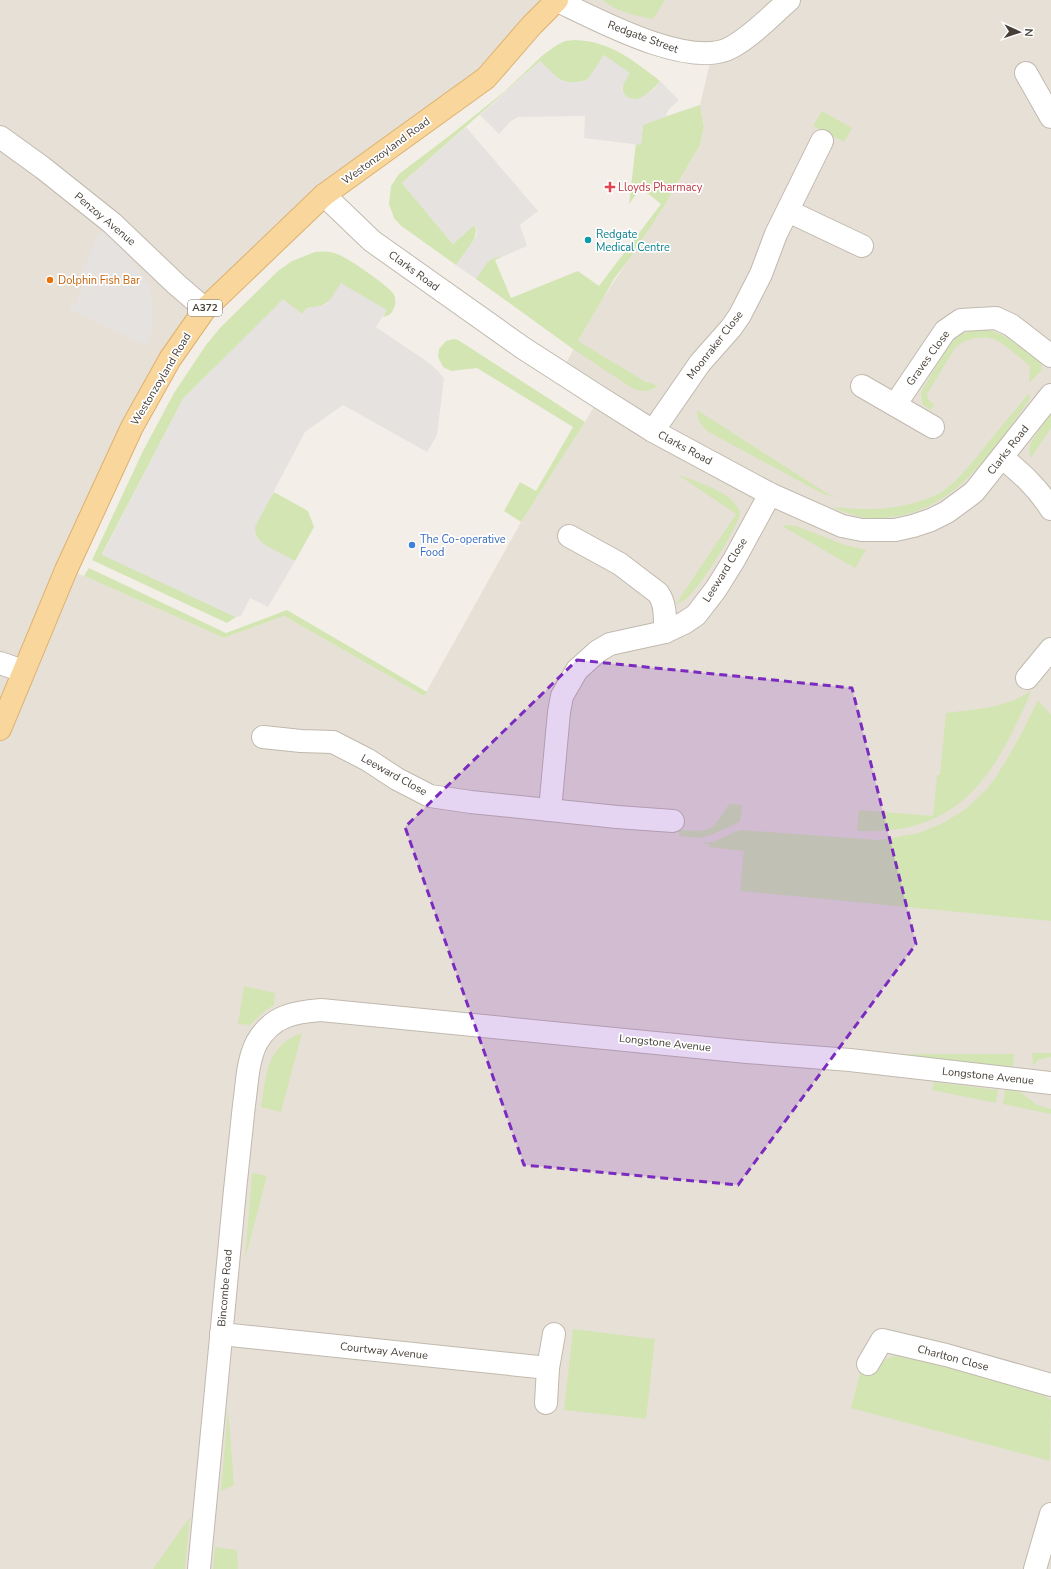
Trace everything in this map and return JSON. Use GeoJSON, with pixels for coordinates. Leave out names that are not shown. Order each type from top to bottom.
{"type":"FeatureCollection","features":[{"type":"Feature","properties":{"kind":"main road","name":"Westonzoyland Road"},"geometry":{"type":"LineString","coordinates":[[0,729],[66,570],[132,427],[170,360],[205,309],[324,196],[486,78],[532,25],[557,0]]}},
{"type":"Feature","properties":{"kind":"street","name":"Redgate Street"},"geometry":{"type":"LineString","coordinates":[[557,0],[630,35],[670,48],[698,54],[712,54],[731,48],[760,26],[788,0]]}},
{"type":"Feature","properties":{"kind":"street"},"geometry":{"type":"LineString","coordinates":[[1026,73],[1048,103]]}},
{"type":"Feature","properties":{"kind":"street","name":"Penzoy Avenue"},"geometry":{"type":"LineString","coordinates":[[0,137],[43,168],[112,223],[176,284],[205,309]]}},
{"type":"Feature","properties":{"kind":"street","name":"Moonraker Close"},"geometry":{"type":"LineString","coordinates":[[653,431],[700,363],[731,328],[752,295],[773,240],[822,141]]}},
{"type":"Feature","properties":{"kind":"street","name":"Clarks Road"},"geometry":{"type":"LineString","coordinates":[[324,196],[372,241],[450,298],[653,431],[770,494],[842,526],[862,530],[895,530],[931,520],[947,512],[974,492],[1051,395]]}},
{"type":"Feature","properties":{"kind":"street"},"geometry":{"type":"LineString","coordinates":[[788,211],[862,246]]}},
{"type":"Feature","properties":{"kind":"street","name":"Graves Close"},"geometry":{"type":"LineString","coordinates":[[895,405],[944,331],[961,320],[996,318],[1011,325],[1051,356]]}},
{"type":"Feature","properties":{"kind":"street"},"geometry":{"type":"LineString","coordinates":[[862,386],[933,427]]}},
{"type":"Feature","properties":{"kind":"street"},"geometry":{"type":"LineString","coordinates":[[1002,457],[1028,478],[1043,496],[1051,509]]}},
{"type":"Feature","properties":{"kind":"street","name":"Leeward Close"},"geometry":{"type":"LineString","coordinates":[[550,810],[559,712],[562,696],[569,682],[581,665],[598,651],[622,641],[665,632],[684,623],[696,615],[734,560],[770,494]]}},
{"type":"Feature","properties":{"kind":"street"},"geometry":{"type":"LineString","coordinates":[[569,536],[620,564],[658,593],[662,599],[664,607],[665,632]]}},
{"type":"Feature","properties":{"kind":"street"},"geometry":{"type":"LineString","coordinates":[[1027,678],[1051,649]]}},
{"type":"Feature","properties":{"kind":"street"},"geometry":{"type":"LineString","coordinates":[[0,663],[23,671]]}},
{"type":"Feature","properties":{"kind":"street","name":"Leeward Close"},"geometry":{"type":"LineString","coordinates":[[263,737],[301,741],[333,742],[368,760],[397,779],[430,796],[471,802],[617,817],[673,821]]}},
{"type":"Feature","properties":{"kind":"street","name":"Longstone Avenue"},"geometry":{"type":"LineString","coordinates":[[280,1018],[300,1011],[321,1010],[747,1052],[850,1060],[1051,1082]]}},
{"type":"Feature","properties":{"kind":"street","name":"Bincombe Road"},"geometry":{"type":"LineString","coordinates":[[199,1569],[237,1164],[251,1058],[257,1042],[280,1018]]}},
{"type":"Feature","properties":{"kind":"street","name":"Courtway Avenue"},"geometry":{"type":"LineString","coordinates":[[221,1334],[548,1368]]}},
{"type":"Feature","properties":{"kind":"street"},"geometry":{"type":"LineString","coordinates":[[546,1403],[548,1368],[554,1334]]}},
{"type":"Feature","properties":{"kind":"street","name":"Charlton Close"},"geometry":{"type":"LineString","coordinates":[[868,1364],[882,1340],[946,1355],[1051,1385]]}},
{"type":"Feature","properties":{"kind":"street"},"geometry":{"type":"LineString","coordinates":[[1035,1569],[1051,1514]]}},
{"type":"Feature","properties":{"kind":"highlighted area"},"geometry":{"type":"Polygon","coordinates":[[[577,660],[852,688],[916,944],[738,1185],[524,1165],[405,827],[577,660]]]}},
{"type":"Feature","properties":{"kind":"shaded area"},"geometry":{"type":"Polygon","coordinates":[[[0,0],[556,0],[1051,0],[1051,1569],[0,1569],[0,0]],[[556,0],[486,78],[324,195],[205,309],[66,570],[84,576],[224,638],[284,616],[424,696],[521,522],[599,398],[561,372],[599,304],[663,208],[700,145],[704,127],[700,105],[712,54],[556,0]]]}},
{"type":"Feature","properties":{"kind":"shaded area"},"geometry":{"type":"Polygon","coordinates":[[[604,55],[630,73],[623,85],[622,90],[627,98],[639,99],[654,89],[660,81],[679,100],[669,109],[665,117],[643,125],[641,145],[584,138],[585,116],[518,117],[511,121],[499,134],[480,115],[540,61],[560,80],[566,82],[579,82],[587,80],[604,55]]]}},
{"type":"Feature","properties":{"kind":"shaded area"},"geometry":{"type":"Polygon","coordinates":[[[466,127],[538,211],[520,225],[527,246],[502,257],[492,258],[476,279],[456,265],[477,235],[476,227],[474,225],[453,244],[402,183],[466,127]]]}},
{"type":"Feature","properties":{"kind":"shaded area"},"geometry":{"type":"Polygon","coordinates":[[[103,228],[123,249],[149,286],[152,295],[153,320],[152,330],[147,346],[69,309],[72,304],[75,305],[85,282],[80,278],[97,237],[103,228]]]}},
{"type":"Feature","properties":{"kind":"shaded area"},"geometry":{"type":"Polygon","coordinates":[[[341,283],[387,310],[376,327],[432,365],[444,378],[437,435],[427,452],[343,405],[305,432],[255,527],[256,536],[263,544],[295,561],[268,607],[250,598],[241,616],[236,617],[102,555],[183,399],[283,299],[302,314],[307,308],[325,305],[341,283]]]}},
{"type":"Feature","properties":{"kind":"green space"},"geometry":{"type":"Polygon","coordinates":[[[603,0],[665,0],[653,19],[633,15],[619,10],[607,4],[603,0]]]}},
{"type":"Feature","properties":{"kind":"green space"},"geometry":{"type":"Polygon","coordinates":[[[565,41],[588,41],[610,48],[630,59],[660,81],[648,93],[638,99],[633,100],[628,98],[623,93],[622,82],[604,55],[590,77],[587,80],[579,82],[565,81],[556,77],[540,61],[402,183],[453,244],[474,225],[476,234],[474,240],[456,265],[400,225],[394,218],[389,204],[391,186],[399,174],[505,91],[543,55],[565,41]]]}},
{"type":"Feature","properties":{"kind":"green space"},"geometry":{"type":"Polygon","coordinates":[[[700,105],[704,127],[700,145],[663,208],[614,279],[578,341],[644,381],[658,386],[645,391],[637,390],[573,349],[476,279],[489,260],[502,257],[495,260],[511,298],[578,271],[599,286],[661,204],[641,188],[629,204],[636,143],[641,144],[643,124],[700,105]]]}},
{"type":"Feature","properties":{"kind":"green space"},"geometry":{"type":"Polygon","coordinates":[[[822,111],[852,128],[844,142],[813,126],[822,111]]]}},
{"type":"Feature","properties":{"kind":"green space"},"geometry":{"type":"Polygon","coordinates":[[[324,251],[342,256],[383,284],[395,296],[395,304],[392,312],[383,317],[386,311],[329,301],[322,306],[307,308],[302,314],[283,300],[183,399],[102,554],[236,617],[227,623],[92,560],[143,451],[174,393],[206,345],[220,328],[278,271],[292,261],[315,252],[324,251]]]}},
{"type":"Feature","properties":{"kind":"green space"},"geometry":{"type":"Polygon","coordinates":[[[981,329],[998,333],[1013,342],[1041,363],[1042,370],[1029,383],[1030,366],[1012,351],[993,339],[983,337],[968,340],[955,348],[927,394],[928,399],[934,405],[931,410],[922,404],[921,392],[947,348],[955,338],[963,333],[981,329]]]}},
{"type":"Feature","properties":{"kind":"green space"},"geometry":{"type":"Polygon","coordinates":[[[454,339],[458,340],[585,422],[521,522],[504,511],[520,482],[536,491],[573,427],[477,368],[451,371],[443,367],[438,357],[439,349],[446,341],[454,339]]]}},
{"type":"Feature","properties":{"kind":"green space"},"geometry":{"type":"Polygon","coordinates":[[[1029,393],[1030,399],[988,456],[955,489],[936,502],[915,512],[882,518],[867,518],[858,516],[833,507],[877,509],[898,507],[935,496],[949,487],[964,472],[1029,393]]]}},
{"type":"Feature","properties":{"kind":"green space"},"geometry":{"type":"Polygon","coordinates":[[[697,410],[828,494],[839,498],[823,494],[707,431],[700,422],[697,410]]]}},
{"type":"Feature","properties":{"kind":"green space"},"geometry":{"type":"Polygon","coordinates":[[[1051,412],[1051,428],[1031,458],[1029,452],[1030,444],[1051,412]]]}},
{"type":"Feature","properties":{"kind":"green space"},"geometry":{"type":"Polygon","coordinates":[[[677,474],[704,484],[723,494],[731,499],[737,506],[740,513],[732,532],[709,571],[687,598],[676,604],[736,514],[677,474]]]}},
{"type":"Feature","properties":{"kind":"green space"},"geometry":{"type":"Polygon","coordinates":[[[274,492],[308,511],[314,527],[295,561],[267,547],[256,536],[256,522],[274,492]]]}},
{"type":"Feature","properties":{"kind":"green space"},"geometry":{"type":"Polygon","coordinates":[[[782,526],[796,526],[845,545],[866,550],[855,568],[782,526]]]}},
{"type":"Feature","properties":{"kind":"green space"},"geometry":{"type":"Polygon","coordinates":[[[89,568],[226,633],[287,610],[427,692],[424,696],[284,616],[224,638],[84,576],[89,568]]]}},
{"type":"Feature","properties":{"kind":"green space"},"geometry":{"type":"Polygon","coordinates":[[[1030,691],[1016,724],[1002,751],[986,775],[968,796],[947,812],[922,823],[892,830],[857,831],[859,810],[933,816],[937,775],[940,775],[946,713],[1001,705],[1021,697],[1030,691]]]}},
{"type":"Feature","properties":{"kind":"green space"},"geometry":{"type":"Polygon","coordinates":[[[1038,700],[1051,715],[1051,921],[740,891],[744,851],[709,847],[709,844],[699,843],[713,842],[740,830],[879,840],[919,833],[943,823],[966,809],[987,789],[1018,740],[1038,700]]]}},
{"type":"Feature","properties":{"kind":"green space"},"geometry":{"type":"Polygon","coordinates":[[[729,804],[742,805],[740,822],[711,835],[700,838],[679,836],[679,830],[699,831],[710,828],[718,820],[729,804]]]}},
{"type":"Feature","properties":{"kind":"green space"},"geometry":{"type":"Polygon","coordinates":[[[244,986],[275,993],[274,1005],[266,1010],[250,1025],[238,1024],[244,986]]]}},
{"type":"Feature","properties":{"kind":"green space"},"geometry":{"type":"Polygon","coordinates":[[[302,1033],[281,1112],[261,1107],[270,1062],[281,1045],[302,1033]]]}},
{"type":"Feature","properties":{"kind":"green space"},"geometry":{"type":"Polygon","coordinates":[[[1032,1053],[1051,1053],[1051,1057],[1038,1060],[1033,1066],[1032,1053]]]}},
{"type":"Feature","properties":{"kind":"green space"},"geometry":{"type":"Polygon","coordinates":[[[1014,1054],[1013,1067],[897,1055],[1014,1054]]]}},
{"type":"Feature","properties":{"kind":"green space"},"geometry":{"type":"Polygon","coordinates":[[[934,1082],[998,1090],[996,1103],[932,1090],[934,1082]]]}},
{"type":"Feature","properties":{"kind":"green space"},"geometry":{"type":"Polygon","coordinates":[[[1005,1090],[1020,1092],[1037,1105],[1051,1109],[1051,1114],[1003,1104],[1005,1090]]]}},
{"type":"Feature","properties":{"kind":"green space"},"geometry":{"type":"Polygon","coordinates":[[[252,1173],[267,1176],[245,1259],[252,1173]]]}},
{"type":"Feature","properties":{"kind":"green space"},"geometry":{"type":"Polygon","coordinates":[[[573,1329],[655,1339],[646,1419],[564,1410],[573,1329]]]}},
{"type":"Feature","properties":{"kind":"green space"},"geometry":{"type":"Polygon","coordinates":[[[893,1356],[914,1359],[1037,1391],[1051,1400],[1050,1461],[851,1408],[861,1370],[893,1356]]]}},
{"type":"Feature","properties":{"kind":"green space"},"geometry":{"type":"Polygon","coordinates":[[[228,1409],[234,1485],[221,1491],[228,1409]]]}},
{"type":"Feature","properties":{"kind":"green space"},"geometry":{"type":"Polygon","coordinates":[[[190,1517],[185,1569],[153,1569],[190,1517]]]}},
{"type":"Feature","properties":{"kind":"green space"},"geometry":{"type":"Polygon","coordinates":[[[215,1547],[237,1550],[238,1569],[213,1569],[215,1547]]]}},
{"type":"Feature","properties":{"kind":"place","name":"Lloyds Pharmacy"},"geometry":{"type":"Point","coordinates":[610,187]}},
{"type":"Feature","properties":{"kind":"place","name":"Redgate Medical Centre"},"geometry":{"type":"Point","coordinates":[588,240]}},
{"type":"Feature","properties":{"kind":"place","name":"Dolphin Fish Bar"},"geometry":{"type":"Point","coordinates":[50,280]}},
{"type":"Feature","properties":{"kind":"place","name":"The Co-operative Food"},"geometry":{"type":"Point","coordinates":[412,545]}}]}
